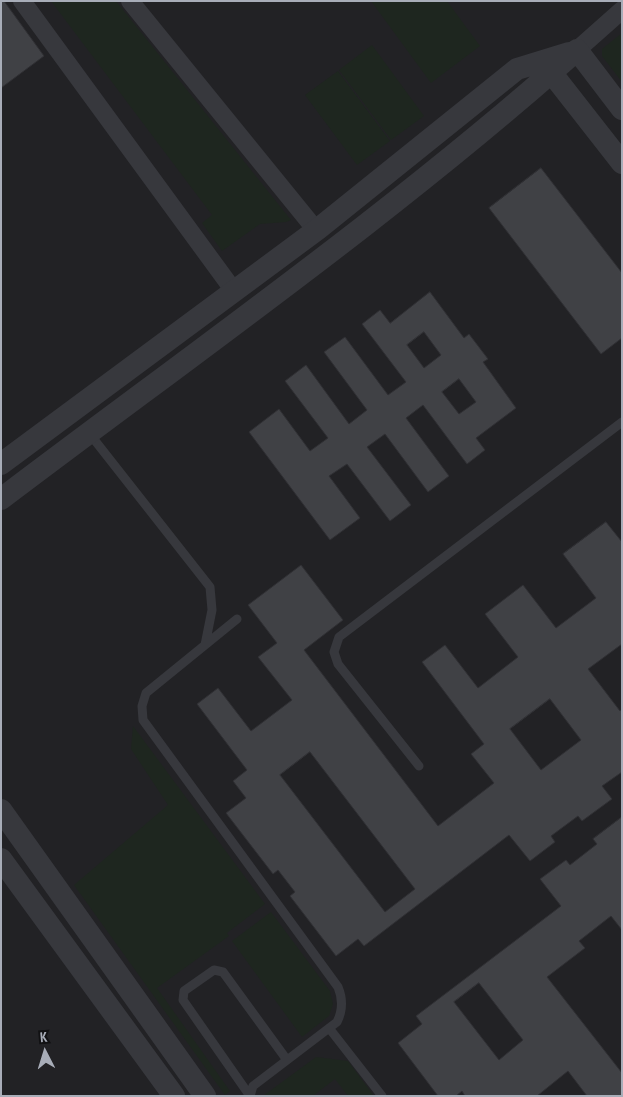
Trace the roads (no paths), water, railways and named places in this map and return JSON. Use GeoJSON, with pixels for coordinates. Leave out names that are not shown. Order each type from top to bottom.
{"type":"FeatureCollection","features":[{"type":"Feature","properties":{"kind":"street"},"geometry":{"type":"LineString","coordinates":[[22,1],[234,291]]}},
{"type":"Feature","properties":{"kind":"street"},"geometry":{"type":"LineString","coordinates":[[130,1],[316,230]]}},
{"type":"Feature","properties":{"kind":"street"},"geometry":{"type":"LineString","coordinates":[[1,499],[334,250],[547,67],[577,50],[622,10]]}},
{"type":"Feature","properties":{"kind":"street"},"geometry":{"type":"LineString","coordinates":[[577,50],[622,109]]}},
{"type":"Feature","properties":{"kind":"street"},"geometry":{"type":"LineString","coordinates":[[1,464],[316,230],[517,69],[547,67]]}},
{"type":"Feature","properties":{"kind":"street"},"geometry":{"type":"LineString","coordinates":[[547,67],[622,163]]}},
{"type":"Feature","properties":{"kind":"street"},"geometry":{"type":"LineString","coordinates":[[1,810],[206,1096]]}},
{"type":"Feature","properties":{"kind":"street"},"geometry":{"type":"LineString","coordinates":[[1,860],[174,1096]]}},
{"type":"Feature","properties":{"kind":"lane"},"geometry":{"type":"LineString","coordinates":[[419,766],[338,664],[334,652],[337,640],[343,632],[622,422]]}},
{"type":"Feature","properties":{"kind":"lane"},"geometry":{"type":"LineString","coordinates":[[89,432],[210,587],[212,616],[205,646]]}},
{"type":"Feature","properties":{"kind":"lane"},"geometry":{"type":"LineString","coordinates":[[237,619],[146,693],[142,703],[142,717],[338,986],[342,1000],[337,1022],[252,1086],[250,1096]]}},
{"type":"Feature","properties":{"kind":"lane"},"geometry":{"type":"LineString","coordinates":[[250,1096],[183,1000],[184,991],[214,970],[223,972],[287,1060]]}},
{"type":"Feature","properties":{"kind":"lane"},"geometry":{"type":"LineString","coordinates":[[329,1028],[382,1096]]}}]}
